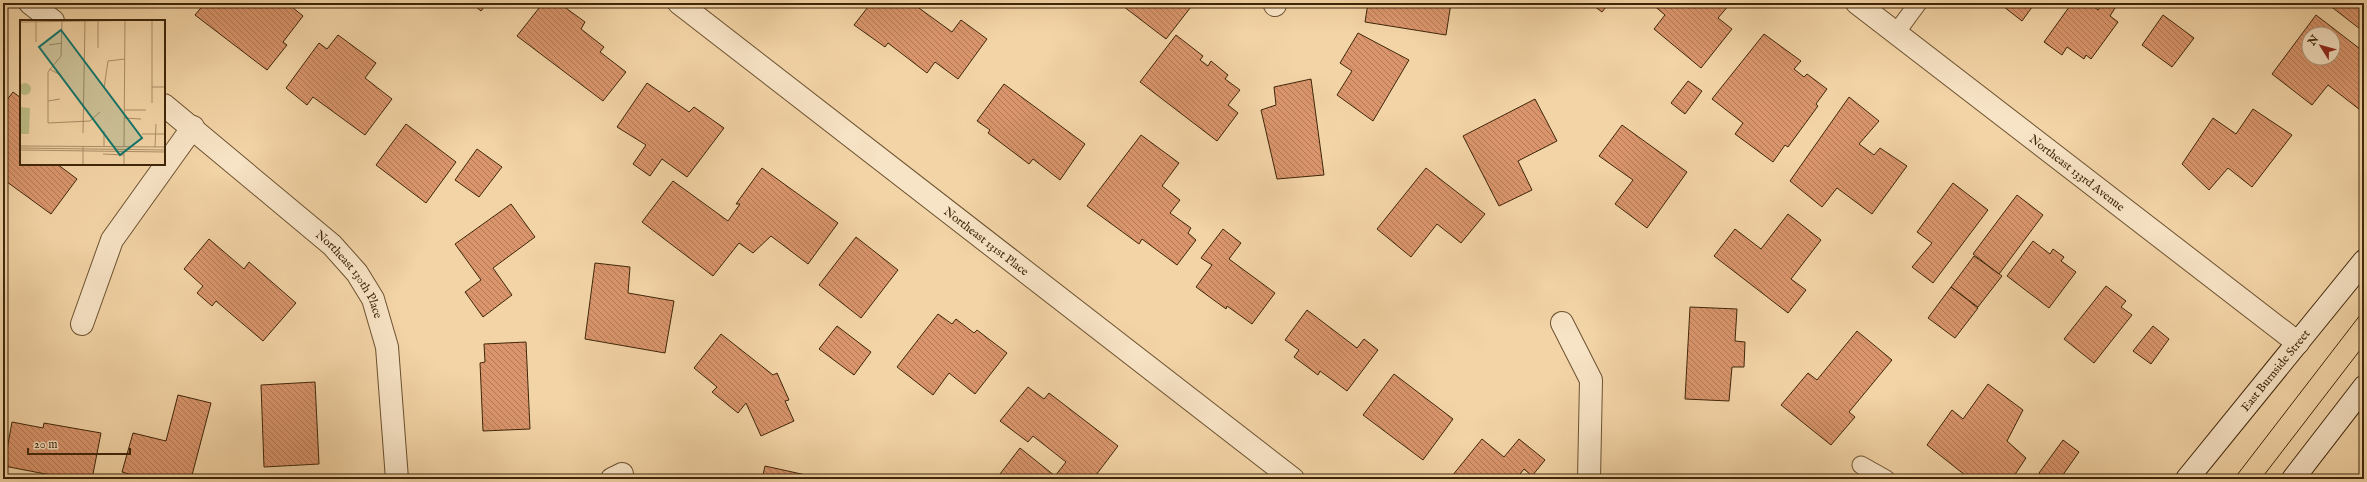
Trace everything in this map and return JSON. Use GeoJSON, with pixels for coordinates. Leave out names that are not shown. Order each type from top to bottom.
{"type":"FeatureCollection","features":[{"type":"Feature","properties":{"kind":"street"},"geometry":{"type":"LineString","coordinates":[[30,3],[52,20]]}},
{"type":"Feature","properties":{"kind":"street","name":"Northeast 131st Place"},"geometry":{"type":"LineString","coordinates":[[679,3],[1293,479]]}},
{"type":"Feature","properties":{"kind":"street","name":"Northeast 133rd Avenue"},"geometry":{"type":"LineString","coordinates":[[1857,3],[2298,343]]}},
{"type":"Feature","properties":{"kind":"street","name":"Northeast 130th Place"},"geometry":{"type":"LineString","coordinates":[[165,106],[332,245],[357,273],[373,299],[387,347],[397,479]]}},
{"type":"Feature","properties":{"kind":"street"},"geometry":{"type":"LineString","coordinates":[[82,324],[112,240],[193,128]]}},
{"type":"Feature","properties":{"kind":"street","name":"East Burnside Street"},"geometry":{"type":"LineString","coordinates":[[2187,479],[2364,261]]}},
{"type":"Feature","properties":{"kind":"street"},"geometry":{"type":"LineString","coordinates":[[1562,323],[1591,380],[1589,479]]}},
{"type":"Feature","properties":{"kind":"street"},"geometry":{"type":"LineString","coordinates":[[2293,479],[2363,390]]}},
{"type":"Feature","properties":{"kind":"lane"},"geometry":{"type":"LineString","coordinates":[[1896,33],[1918,3]]}},
{"type":"Feature","properties":{"kind":"lane"},"geometry":{"type":"LineString","coordinates":[[1861,465],[1886,479]]}},
{"type":"Feature","properties":{"kind":"building"},"geometry":{"type":"Polygon","coordinates":[[[205,3],[287,3],[303,16],[283,42],[287,45],[267,70],[195,15],[205,3]]]}},
{"type":"Feature","properties":{"kind":"building"},"geometry":{"type":"Polygon","coordinates":[[[471,3],[487,3],[481,11],[471,3]]]}},
{"type":"Feature","properties":{"kind":"building"},"geometry":{"type":"Polygon","coordinates":[[[543,3],[559,3],[585,22],[581,29],[604,47],[600,52],[626,72],[603,101],[517,36],[543,3]]]}},
{"type":"Feature","properties":{"kind":"building"},"geometry":{"type":"Polygon","coordinates":[[[871,3],[877,7],[879,3],[912,3],[952,32],[961,20],[987,39],[958,79],[935,62],[927,73],[888,43],[885,47],[854,25],[871,3]]]}},
{"type":"Feature","properties":{"kind":"building"},"geometry":{"type":"Polygon","coordinates":[[[1119,3],[1194,3],[1166,39],[1119,3]]]}},
{"type":"Feature","properties":{"kind":"building"},"geometry":{"type":"Polygon","coordinates":[[[1368,3],[1451,3],[1446,35],[1365,22],[1368,3]]]}},
{"type":"Feature","properties":{"kind":"building"},"geometry":{"type":"Polygon","coordinates":[[[1590,3],[1609,3],[1602,12],[1590,3]]]}},
{"type":"Feature","properties":{"kind":"building"},"geometry":{"type":"Polygon","coordinates":[[[1651,3],[1726,3],[1729,5],[1718,18],[1732,29],[1701,68],[1654,29],[1665,15],[1651,3]]]}},
{"type":"Feature","properties":{"kind":"building"},"geometry":{"type":"Polygon","coordinates":[[[1999,3],[2035,3],[2022,21],[1999,3]]]}},
{"type":"Feature","properties":{"kind":"building"},"geometry":{"type":"Polygon","coordinates":[[[2072,3],[2089,3],[2098,10],[2103,3],[2108,3],[2115,8],[2110,16],[2118,22],[2091,59],[2086,55],[2084,59],[2067,47],[2062,55],[2044,42],[2072,3]]]}},
{"type":"Feature","properties":{"kind":"building"},"geometry":{"type":"Polygon","coordinates":[[[2330,3],[2364,3],[2364,32],[2329,5],[2330,3]]]}},
{"type":"Feature","properties":{"kind":"building"},"geometry":{"type":"Polygon","coordinates":[[[2163,15],[2194,38],[2172,67],[2142,45],[2163,15]]]}},
{"type":"Feature","properties":{"kind":"building"},"geometry":{"type":"Polygon","coordinates":[[[2316,15],[2330,26],[2308,26],[2316,15]]]}},
{"type":"Feature","properties":{"kind":"building"},"geometry":{"type":"Polygon","coordinates":[[[1358,33],[1409,60],[1373,121],[1337,95],[1352,71],[1340,63],[1358,33]]]}},
{"type":"Feature","properties":{"kind":"building"},"geometry":{"type":"Polygon","coordinates":[[[1764,34],[1801,61],[1794,69],[1804,77],[1807,74],[1827,89],[1816,104],[1818,106],[1788,147],[1785,145],[1773,162],[1735,134],[1743,123],[1712,99],[1764,34]]]}},
{"type":"Feature","properties":{"kind":"building"},"geometry":{"type":"Polygon","coordinates":[[[2341,34],[2364,52],[2364,113],[2328,85],[2312,105],[2272,74],[2301,35],[2301,66],[2341,66],[2341,34]]]}},
{"type":"Feature","properties":{"kind":"building"},"geometry":{"type":"Polygon","coordinates":[[[338,35],[376,63],[365,78],[392,99],[365,135],[313,97],[307,105],[286,88],[319,43],[327,49],[338,35]]]}},
{"type":"Feature","properties":{"kind":"building"},"geometry":{"type":"Polygon","coordinates":[[[1176,35],[1203,56],[1200,60],[1208,66],[1211,61],[1228,75],[1225,79],[1240,90],[1228,105],[1238,113],[1217,141],[1140,82],[1176,35]]]}},
{"type":"Feature","properties":{"kind":"building"},"geometry":{"type":"Polygon","coordinates":[[[1311,79],[1324,175],[1277,179],[1261,110],[1276,105],[1274,87],[1311,79]]]}},
{"type":"Feature","properties":{"kind":"building"},"geometry":{"type":"Polygon","coordinates":[[[1688,81],[1702,91],[1685,114],[1671,103],[1688,81]]]}},
{"type":"Feature","properties":{"kind":"building"},"geometry":{"type":"Polygon","coordinates":[[[647,83],[689,112],[694,107],[724,128],[687,177],[662,159],[650,176],[633,164],[646,145],[617,127],[647,83]]]}},
{"type":"Feature","properties":{"kind":"building"},"geometry":{"type":"Polygon","coordinates":[[[1004,84],[1085,144],[1060,180],[1033,159],[1029,164],[988,133],[990,130],[977,121],[1004,84]]]}},
{"type":"Feature","properties":{"kind":"building"},"geometry":{"type":"Polygon","coordinates":[[[13,92],[20,97],[20,165],[58,165],[77,179],[51,214],[3,179],[3,160],[8,153],[3,148],[3,105],[13,92]]]}},
{"type":"Feature","properties":{"kind":"building"},"geometry":{"type":"Polygon","coordinates":[[[1849,97],[1879,121],[1859,144],[1874,155],[1880,148],[1907,166],[1872,214],[1837,188],[1822,207],[1790,181],[1849,97]]]}},
{"type":"Feature","properties":{"kind":"building"},"geometry":{"type":"Polygon","coordinates":[[[1535,99],[1557,141],[1518,161],[1532,190],[1499,206],[1463,136],[1535,99]]]}},
{"type":"Feature","properties":{"kind":"building"},"geometry":{"type":"Polygon","coordinates":[[[2253,109],[2292,135],[2252,187],[2228,168],[2209,190],[2182,164],[2213,118],[2236,134],[2253,109]]]}},
{"type":"Feature","properties":{"kind":"building"},"geometry":{"type":"Polygon","coordinates":[[[406,124],[456,162],[426,203],[376,165],[406,124]]]}},
{"type":"Feature","properties":{"kind":"building"},"geometry":{"type":"Polygon","coordinates":[[[1622,125],[1687,172],[1647,228],[1615,204],[1633,180],[1599,156],[1622,125]]]}},
{"type":"Feature","properties":{"kind":"building"},"geometry":{"type":"Polygon","coordinates":[[[1141,135],[1179,163],[1162,186],[1180,200],[1170,213],[1191,228],[1188,233],[1196,240],[1177,265],[1142,239],[1139,244],[1087,206],[1141,135]]]}},
{"type":"Feature","properties":{"kind":"building"},"geometry":{"type":"Polygon","coordinates":[[[477,149],[502,167],[479,197],[455,180],[477,149]]]}},
{"type":"Feature","properties":{"kind":"building"},"geometry":{"type":"Polygon","coordinates":[[[762,168],[838,223],[808,264],[771,236],[753,253],[739,243],[713,276],[642,222],[673,181],[728,221],[740,204],[736,204],[762,168]]]}},
{"type":"Feature","properties":{"kind":"building"},"geometry":{"type":"Polygon","coordinates":[[[1426,168],[1485,214],[1461,243],[1437,224],[1411,257],[1377,229],[1426,168]]]}},
{"type":"Feature","properties":{"kind":"building"},"geometry":{"type":"Polygon","coordinates":[[[1953,183],[1988,210],[1933,283],[1912,267],[1932,243],[1917,232],[1953,183]]]}},
{"type":"Feature","properties":{"kind":"building"},"geometry":{"type":"Polygon","coordinates":[[[2017,195],[2043,215],[1999,274],[1973,254],[2017,195]]]}},
{"type":"Feature","properties":{"kind":"building"},"geometry":{"type":"Polygon","coordinates":[[[511,204],[535,237],[493,268],[512,295],[483,317],[465,292],[481,280],[455,244],[511,204]]]}},
{"type":"Feature","properties":{"kind":"building"},"geometry":{"type":"Polygon","coordinates":[[[1788,214],[1821,240],[1791,279],[1806,290],[1788,313],[1714,256],[1735,229],[1761,249],[1788,214]]]}},
{"type":"Feature","properties":{"kind":"building"},"geometry":{"type":"Polygon","coordinates":[[[1223,229],[1241,243],[1229,259],[1275,293],[1252,324],[1227,306],[1226,309],[1196,287],[1212,265],[1201,258],[1223,229]]]}},
{"type":"Feature","properties":{"kind":"building"},"geometry":{"type":"Polygon","coordinates":[[[856,237],[898,270],[861,318],[819,285],[856,237]]]}},
{"type":"Feature","properties":{"kind":"building"},"geometry":{"type":"Polygon","coordinates":[[[209,239],[244,269],[249,262],[296,303],[263,341],[216,301],[212,306],[197,293],[203,286],[184,269],[209,239]]]}},
{"type":"Feature","properties":{"kind":"building"},"geometry":{"type":"Polygon","coordinates":[[[2033,241],[2050,254],[2053,249],[2064,257],[2061,261],[2076,272],[2049,308],[2007,276],[2033,241]]]}},
{"type":"Feature","properties":{"kind":"building"},"geometry":{"type":"Polygon","coordinates":[[[1974,256],[2002,276],[1978,307],[1951,287],[1974,256]]]}},
{"type":"Feature","properties":{"kind":"building"},"geometry":{"type":"Polygon","coordinates":[[[595,263],[630,267],[628,293],[674,301],[665,353],[585,339],[595,263]]]}},
{"type":"Feature","properties":{"kind":"building"},"geometry":{"type":"Polygon","coordinates":[[[2106,286],[2126,301],[2121,307],[2132,315],[2094,363],[2064,339],[2106,286]]]}},
{"type":"Feature","properties":{"kind":"building"},"geometry":{"type":"Polygon","coordinates":[[[1951,287],[1978,308],[1955,338],[1928,318],[1951,287]]]}},
{"type":"Feature","properties":{"kind":"building"},"geometry":{"type":"Polygon","coordinates":[[[1690,307],[1737,309],[1735,341],[1745,342],[1744,367],[1732,367],[1729,401],[1685,399],[1690,307]]]}},
{"type":"Feature","properties":{"kind":"building"},"geometry":{"type":"Polygon","coordinates":[[[1307,310],[1357,348],[1364,339],[1378,350],[1347,391],[1320,371],[1318,375],[1294,357],[1299,350],[1285,340],[1307,310]]]}},
{"type":"Feature","properties":{"kind":"building"},"geometry":{"type":"Polygon","coordinates":[[[938,314],[952,324],[956,319],[974,333],[977,330],[1007,353],[975,394],[949,373],[933,395],[897,367],[938,314]]]}},
{"type":"Feature","properties":{"kind":"building"},"geometry":{"type":"Polygon","coordinates":[[[837,326],[871,352],[854,375],[819,349],[837,326]]]}},
{"type":"Feature","properties":{"kind":"building"},"geometry":{"type":"Polygon","coordinates":[[[2153,326],[2169,339],[2151,364],[2133,351],[2153,326]]]}},
{"type":"Feature","properties":{"kind":"building"},"geometry":{"type":"Polygon","coordinates":[[[1857,331],[1892,360],[1849,412],[1855,417],[1831,445],[1781,405],[1808,373],[1817,380],[1857,331]]]}},
{"type":"Feature","properties":{"kind":"building"},"geometry":{"type":"Polygon","coordinates":[[[721,334],[773,375],[777,373],[789,400],[785,401],[794,421],[761,436],[746,403],[738,413],[712,392],[717,387],[694,368],[721,334]]]}},
{"type":"Feature","properties":{"kind":"building"},"geometry":{"type":"Polygon","coordinates":[[[526,342],[530,429],[483,431],[480,363],[485,362],[484,344],[526,342]]]}},
{"type":"Feature","properties":{"kind":"building"},"geometry":{"type":"Polygon","coordinates":[[[1394,374],[1453,419],[1423,460],[1363,415],[1394,374]]]}},
{"type":"Feature","properties":{"kind":"building"},"geometry":{"type":"Polygon","coordinates":[[[315,382],[319,464],[264,467],[261,385],[315,382]]]}},
{"type":"Feature","properties":{"kind":"building"},"geometry":{"type":"Polygon","coordinates":[[[1988,384],[2023,410],[2007,441],[2026,458],[2012,479],[1970,479],[1927,445],[1952,410],[1963,419],[1988,384]]]}},
{"type":"Feature","properties":{"kind":"building"},"geometry":{"type":"Polygon","coordinates":[[[1028,387],[1044,399],[1049,393],[1118,446],[1093,479],[1001,479],[1004,476],[1000,474],[1020,448],[1055,476],[1066,462],[1033,436],[1028,442],[1000,421],[1028,387]]]}},
{"type":"Feature","properties":{"kind":"building"},"geometry":{"type":"Polygon","coordinates":[[[178,395],[211,403],[191,479],[146,479],[122,472],[133,433],[166,441],[178,395]]]}},
{"type":"Feature","properties":{"kind":"building"},"geometry":{"type":"Polygon","coordinates":[[[12,422],[43,428],[44,423],[101,433],[92,479],[61,479],[61,477],[4,466],[12,422]]]}},
{"type":"Feature","properties":{"kind":"building"},"geometry":{"type":"Polygon","coordinates":[[[1482,439],[1504,457],[1519,439],[1545,460],[1532,476],[1524,469],[1516,479],[1455,479],[1452,476],[1482,439]]]}},
{"type":"Feature","properties":{"kind":"building"},"geometry":{"type":"Polygon","coordinates":[[[2063,440],[2079,452],[2060,479],[2047,479],[2039,473],[2063,440]]]}},
{"type":"Feature","properties":{"kind":"building"},"geometry":{"type":"Polygon","coordinates":[[[765,466],[815,477],[814,479],[762,479],[765,466]]]}},
{"type":"Feature","properties":{"kind":"building"},"geometry":{"type":"Polygon","coordinates":[[[949,474],[958,479],[945,479],[949,474]]]}},
{"type":"Feature","properties":{"kind":"tram line"},"geometry":{"type":"LineString","coordinates":[[2234,479],[2364,310]]}},
{"type":"Feature","properties":{"kind":"tram line"},"geometry":{"type":"LineString","coordinates":[[2261,479],[2364,345]]}}]}
